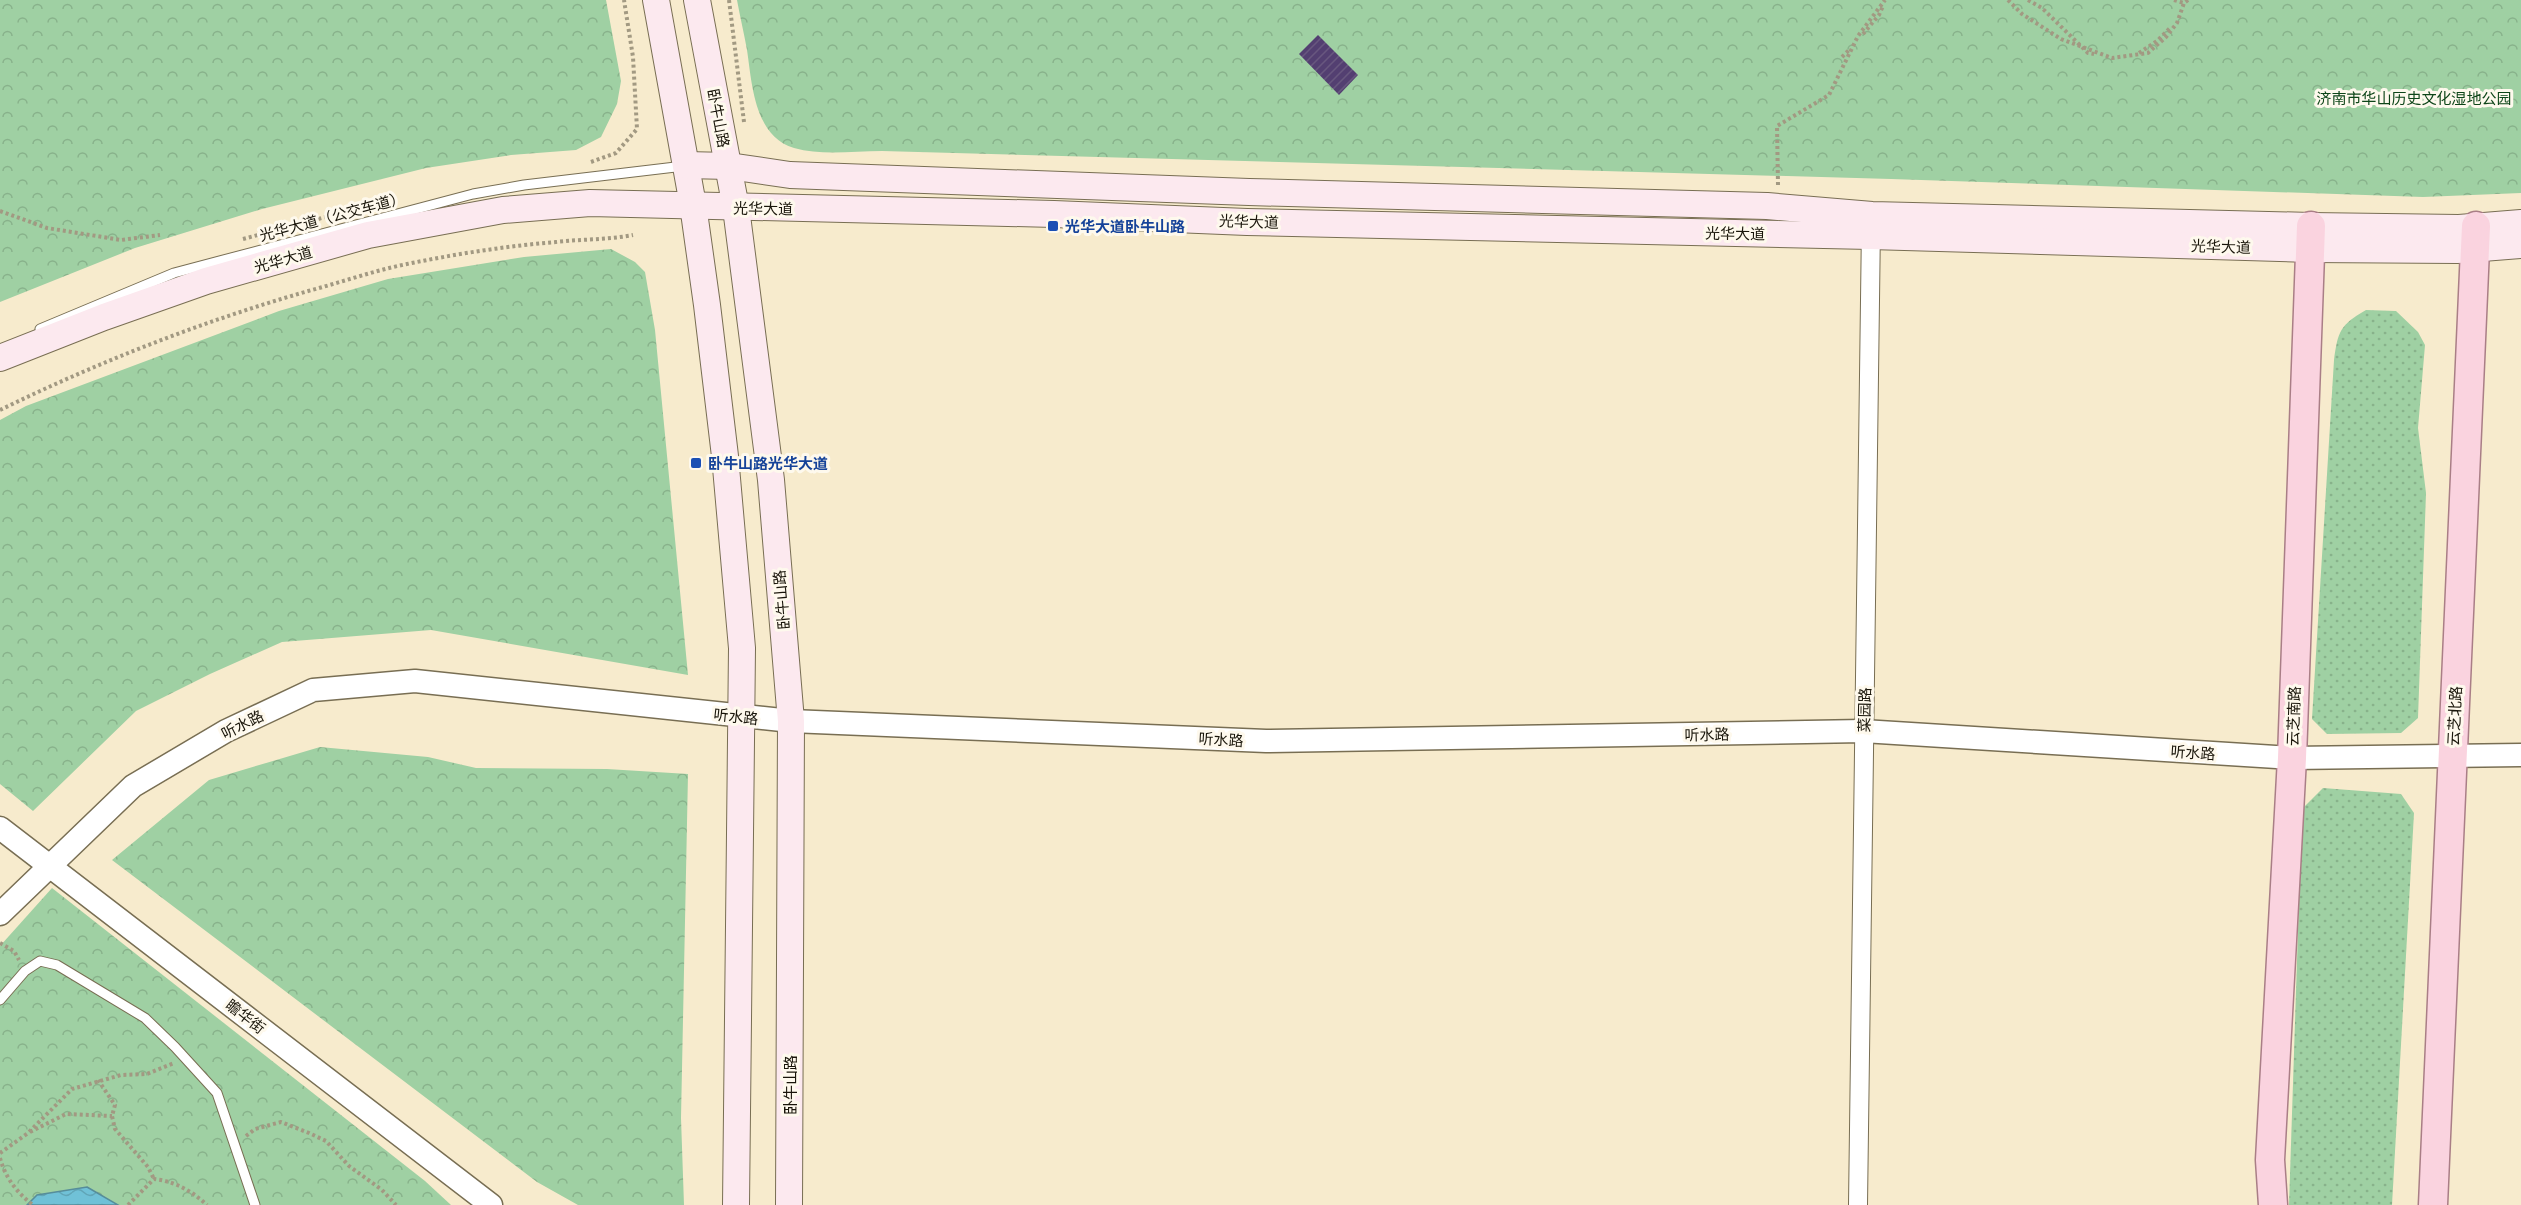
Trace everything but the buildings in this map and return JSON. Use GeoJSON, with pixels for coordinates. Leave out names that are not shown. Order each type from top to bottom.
{"type":"FeatureCollection","features":[{"type":"Feature","properties":{"kind":"main road"},"geometry":{"type":"LineString","coordinates":[[656,0],[693,205],[725,456],[742,648],[736,1205]]}},
{"type":"Feature","properties":{"kind":"main road","name":"卧牛山路"},"geometry":{"type":"LineString","coordinates":[[697,0],[736,208],[771,480],[791,721],[789,1205]]}},
{"type":"Feature","properties":{"kind":"main road","name":"光华大道"},"geometry":{"type":"LineString","coordinates":[[686,165],[729,166],[782,175],[1249,192],[1767,206],[1871,225]]}},
{"type":"Feature","properties":{"kind":"main road","name":"光华大道"},"geometry":{"type":"LineString","coordinates":[[0,358],[206,281],[368,235],[503,210],[590,203],[1042,213],[1247,222],[1871,225],[2311,238],[2476,237],[2521,245]]}},
{"type":"Feature","properties":{"kind":"main road","name":"光华大道"},"geometry":{"type":"LineString","coordinates":[[2476,237],[2521,223]]}},
{"type":"Feature","properties":{"kind":"main road","name":"云芝北路"},"geometry":{"type":"LineString","coordinates":[[2433,1205],[2476,237]]}},
{"type":"Feature","properties":{"kind":"main road","name":"云芝南路"},"geometry":{"type":"LineString","coordinates":[[2273,1205],[2270,1160],[2292,758],[2311,238]]}},
{"type":"Feature","properties":{"kind":"street","name":"菜园路"},"geometry":{"type":"LineString","coordinates":[[1858,1205],[1871,225]]}},
{"type":"Feature","properties":{"kind":"street","name":"听水路"},"geometry":{"type":"LineString","coordinates":[[0,914],[133,786],[226,731],[313,690],[415,681],[791,721],[1266,741],[1863,731],[2292,758],[2453,754],[2521,755]]}},
{"type":"Feature","properties":{"kind":"street","name":"瞻华街"},"geometry":{"type":"LineString","coordinates":[[0,828],[491,1205]]}},
{"type":"Feature","properties":{"kind":"lane","name":"光华大道（公交车道）"},"geometry":{"type":"LineString","coordinates":[[31,334],[174,273],[473,194],[524,185],[686,165]]}},
{"type":"Feature","properties":{"kind":"lane"},"geometry":{"type":"LineString","coordinates":[[0,348],[21,339]]}},
{"type":"Feature","properties":{"kind":"lane"},"geometry":{"type":"LineString","coordinates":[[0,1000],[25,971],[40,961],[57,965],[145,1018],[218,1093],[255,1205]]}},
{"type":"Feature","properties":{"kind":"path"},"geometry":{"type":"LineString","coordinates":[[616,153],[637,129],[633,57],[624,0]]}},
{"type":"Feature","properties":{"kind":"path"},"geometry":{"type":"LineString","coordinates":[[729,0],[745,129]]}},
{"type":"Feature","properties":{"kind":"path"},"geometry":{"type":"LineString","coordinates":[[1842,57],[1879,15],[1885,0]]}},
{"type":"Feature","properties":{"kind":"path"},"geometry":{"type":"LineString","coordinates":[[1778,185],[1777,126],[1830,95],[1858,36],[1885,0]]}},
{"type":"Feature","properties":{"kind":"path"},"geometry":{"type":"LineString","coordinates":[[2008,0],[2022,14],[2061,39],[2112,58],[2148,52],[2166,37],[2176,23],[2185,1]]}},
{"type":"Feature","properties":{"kind":"path"},"geometry":{"type":"LineString","coordinates":[[2028,0],[2042,8],[2088,53],[2133,57],[2157,41],[2173,26],[2185,1]]}},
{"type":"Feature","properties":{"kind":"path"},"geometry":{"type":"LineString","coordinates":[[2174,0],[2185,1]]}},
{"type":"Feature","properties":{"kind":"path"},"geometry":{"type":"LineString","coordinates":[[0,211],[47,228],[122,240],[160,235]]}},
{"type":"Feature","properties":{"kind":"path"},"geometry":{"type":"LineString","coordinates":[[0,410],[62,380],[181,331],[256,306],[406,264],[474,252],[557,242],[607,240],[633,235]]}},
{"type":"Feature","properties":{"kind":"path"},"geometry":{"type":"LineString","coordinates":[[0,943],[14,951],[25,971]]}},
{"type":"Feature","properties":{"kind":"path"},"geometry":{"type":"LineString","coordinates":[[28,1133],[72,1089],[121,1075],[147,1074],[186,1058]]}},
{"type":"Feature","properties":{"kind":"path"},"geometry":{"type":"LineString","coordinates":[[98,1080],[115,1105],[112,1116],[115,1129],[148,1167],[154,1179]]}},
{"type":"Feature","properties":{"kind":"path"},"geometry":{"type":"LineString","coordinates":[[0,1153],[28,1133],[66,1114],[112,1116]]}},
{"type":"Feature","properties":{"kind":"path"},"geometry":{"type":"LineString","coordinates":[[233,1141],[243,1139],[255,1130],[281,1122],[302,1130],[326,1141],[349,1166],[382,1190],[396,1205]]}},
{"type":"Feature","properties":{"kind":"path"},"geometry":{"type":"LineString","coordinates":[[0,1158],[3,1171],[22,1197],[33,1205]]}},
{"type":"Feature","properties":{"kind":"path"},"geometry":{"type":"LineString","coordinates":[[128,1205],[154,1179],[169,1180],[197,1196],[207,1205]]}},
{"type":"Feature","properties":{"kind":"green space"},"geometry":{"type":"Polygon","coordinates":[[[0,0],[606,0],[621,81],[617,104],[601,137],[576,150],[511,155],[426,168],[262,209],[135,248],[0,302],[0,0]]]}},
{"type":"Feature","properties":{"kind":"green space","name":"济南市华山历史文化湿地公园"},"geometry":{"type":"Polygon","coordinates":[[[737,0],[2521,0],[2521,193],[2423,197],[1891,179],[882,151],[815,152],[794,148],[781,142],[770,132],[763,120],[757,107],[737,0]]]}},
{"type":"Feature","properties":{"kind":"green space"},"geometry":{"type":"Polygon","coordinates":[[[611,249],[635,262],[645,272],[655,330],[688,675],[431,630],[282,642],[210,674],[136,711],[33,811],[0,784],[0,420],[26,406],[279,311],[388,279],[524,257],[611,249]]]}},
{"type":"Feature","properties":{"kind":"green space"},"geometry":{"type":"Polygon","coordinates":[[[2366,310],[2396,311],[2418,332],[2425,345],[2418,428],[2426,493],[2418,718],[2401,733],[2327,734],[2312,719],[2334,360],[2342,330],[2351,320],[2366,310]]]}},
{"type":"Feature","properties":{"kind":"green space"},"geometry":{"type":"Polygon","coordinates":[[[320,747],[428,757],[476,768],[607,769],[688,774],[681,1118],[684,1205],[578,1205],[537,1182],[112,860],[209,780],[320,747]]]}},
{"type":"Feature","properties":{"kind":"green space"},"geometry":{"type":"Polygon","coordinates":[[[2323,788],[2401,794],[2414,813],[2392,1205],[2289,1205],[2302,809],[2323,788]]]}},
{"type":"Feature","properties":{"kind":"green space"},"geometry":{"type":"Polygon","coordinates":[[[52,888],[425,1181],[451,1205],[0,1205],[0,946],[52,888]]]}},
{"type":"Feature","properties":{"kind":"water"},"geometry":{"type":"Polygon","coordinates":[[[87,1187],[118,1205],[27,1205],[37,1195],[87,1187]]]}},
{"type":"Feature","properties":{"kind":"place","name":"光华大道卧牛山路"},"geometry":{"type":"Point","coordinates":[1053,226]}},
{"type":"Feature","properties":{"kind":"place","name":"卧牛山路光华大道"},"geometry":{"type":"Point","coordinates":[696,463]}}]}
